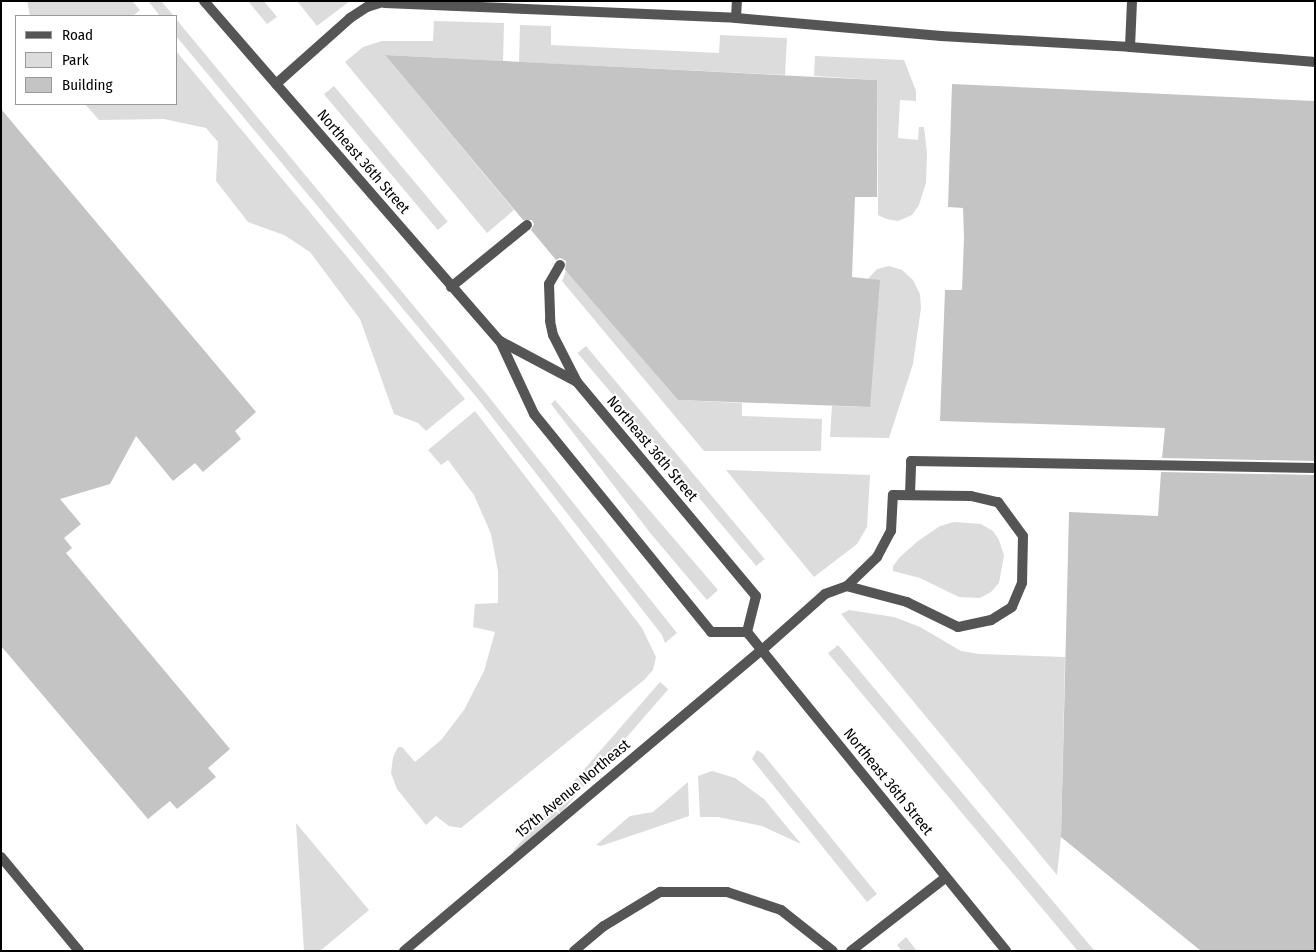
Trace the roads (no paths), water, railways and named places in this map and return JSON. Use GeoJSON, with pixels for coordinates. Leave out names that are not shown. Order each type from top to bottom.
{"type":"FeatureCollection","features":[{"type":"Feature","properties":{"kind":"street","name":"Northeast 36th Street"},"geometry":{"type":"LineString","coordinates":[[204,1],[500,341],[534,414],[711,632],[747,632]]}},
{"type":"Feature","properties":{"kind":"street"},"geometry":{"type":"LineString","coordinates":[[736,18],[737,1]]}},
{"type":"Feature","properties":{"kind":"street"},"geometry":{"type":"LineString","coordinates":[[1130,47],[1132,1]]}},
{"type":"Feature","properties":{"kind":"street"},"geometry":{"type":"LineString","coordinates":[[276,84],[350,18],[367,7],[385,2],[736,18],[941,36],[1130,47],[1315,62]]}},
{"type":"Feature","properties":{"kind":"street"},"geometry":{"type":"LineString","coordinates":[[451,287],[527,225]]}},
{"type":"Feature","properties":{"kind":"street"},"geometry":{"type":"LineString","coordinates":[[560,265],[550,284],[550,321],[553,335],[576,382]]}},
{"type":"Feature","properties":{"kind":"street","name":"Northeast 36th Street"},"geometry":{"type":"LineString","coordinates":[[500,341],[576,382],[756,596],[747,632]]}},
{"type":"Feature","properties":{"kind":"street"},"geometry":{"type":"LineString","coordinates":[[910,495],[911,460],[1315,468]]}},
{"type":"Feature","properties":{"kind":"street"},"geometry":{"type":"LineString","coordinates":[[893,495],[971,496],[998,502],[1022,536],[1022,583],[1012,607],[991,620],[958,627],[907,602],[847,586],[877,557],[891,531],[893,495]]}},
{"type":"Feature","properties":{"kind":"street","name":"157th Avenue Northeast"},"geometry":{"type":"LineString","coordinates":[[404,951],[762,650],[825,594],[847,586]]}},
{"type":"Feature","properties":{"kind":"street","name":"Northeast 36th Street"},"geometry":{"type":"LineString","coordinates":[[747,632],[1006,951]]}},
{"type":"Feature","properties":{"kind":"street"},"geometry":{"type":"LineString","coordinates":[[1,857],[80,951]]}},
{"type":"Feature","properties":{"kind":"street"},"geometry":{"type":"LineString","coordinates":[[851,951],[945,878]]}},
{"type":"Feature","properties":{"kind":"street"},"geometry":{"type":"LineString","coordinates":[[574,951],[604,926],[660,892],[727,892],[781,910],[833,951]]}}]}
